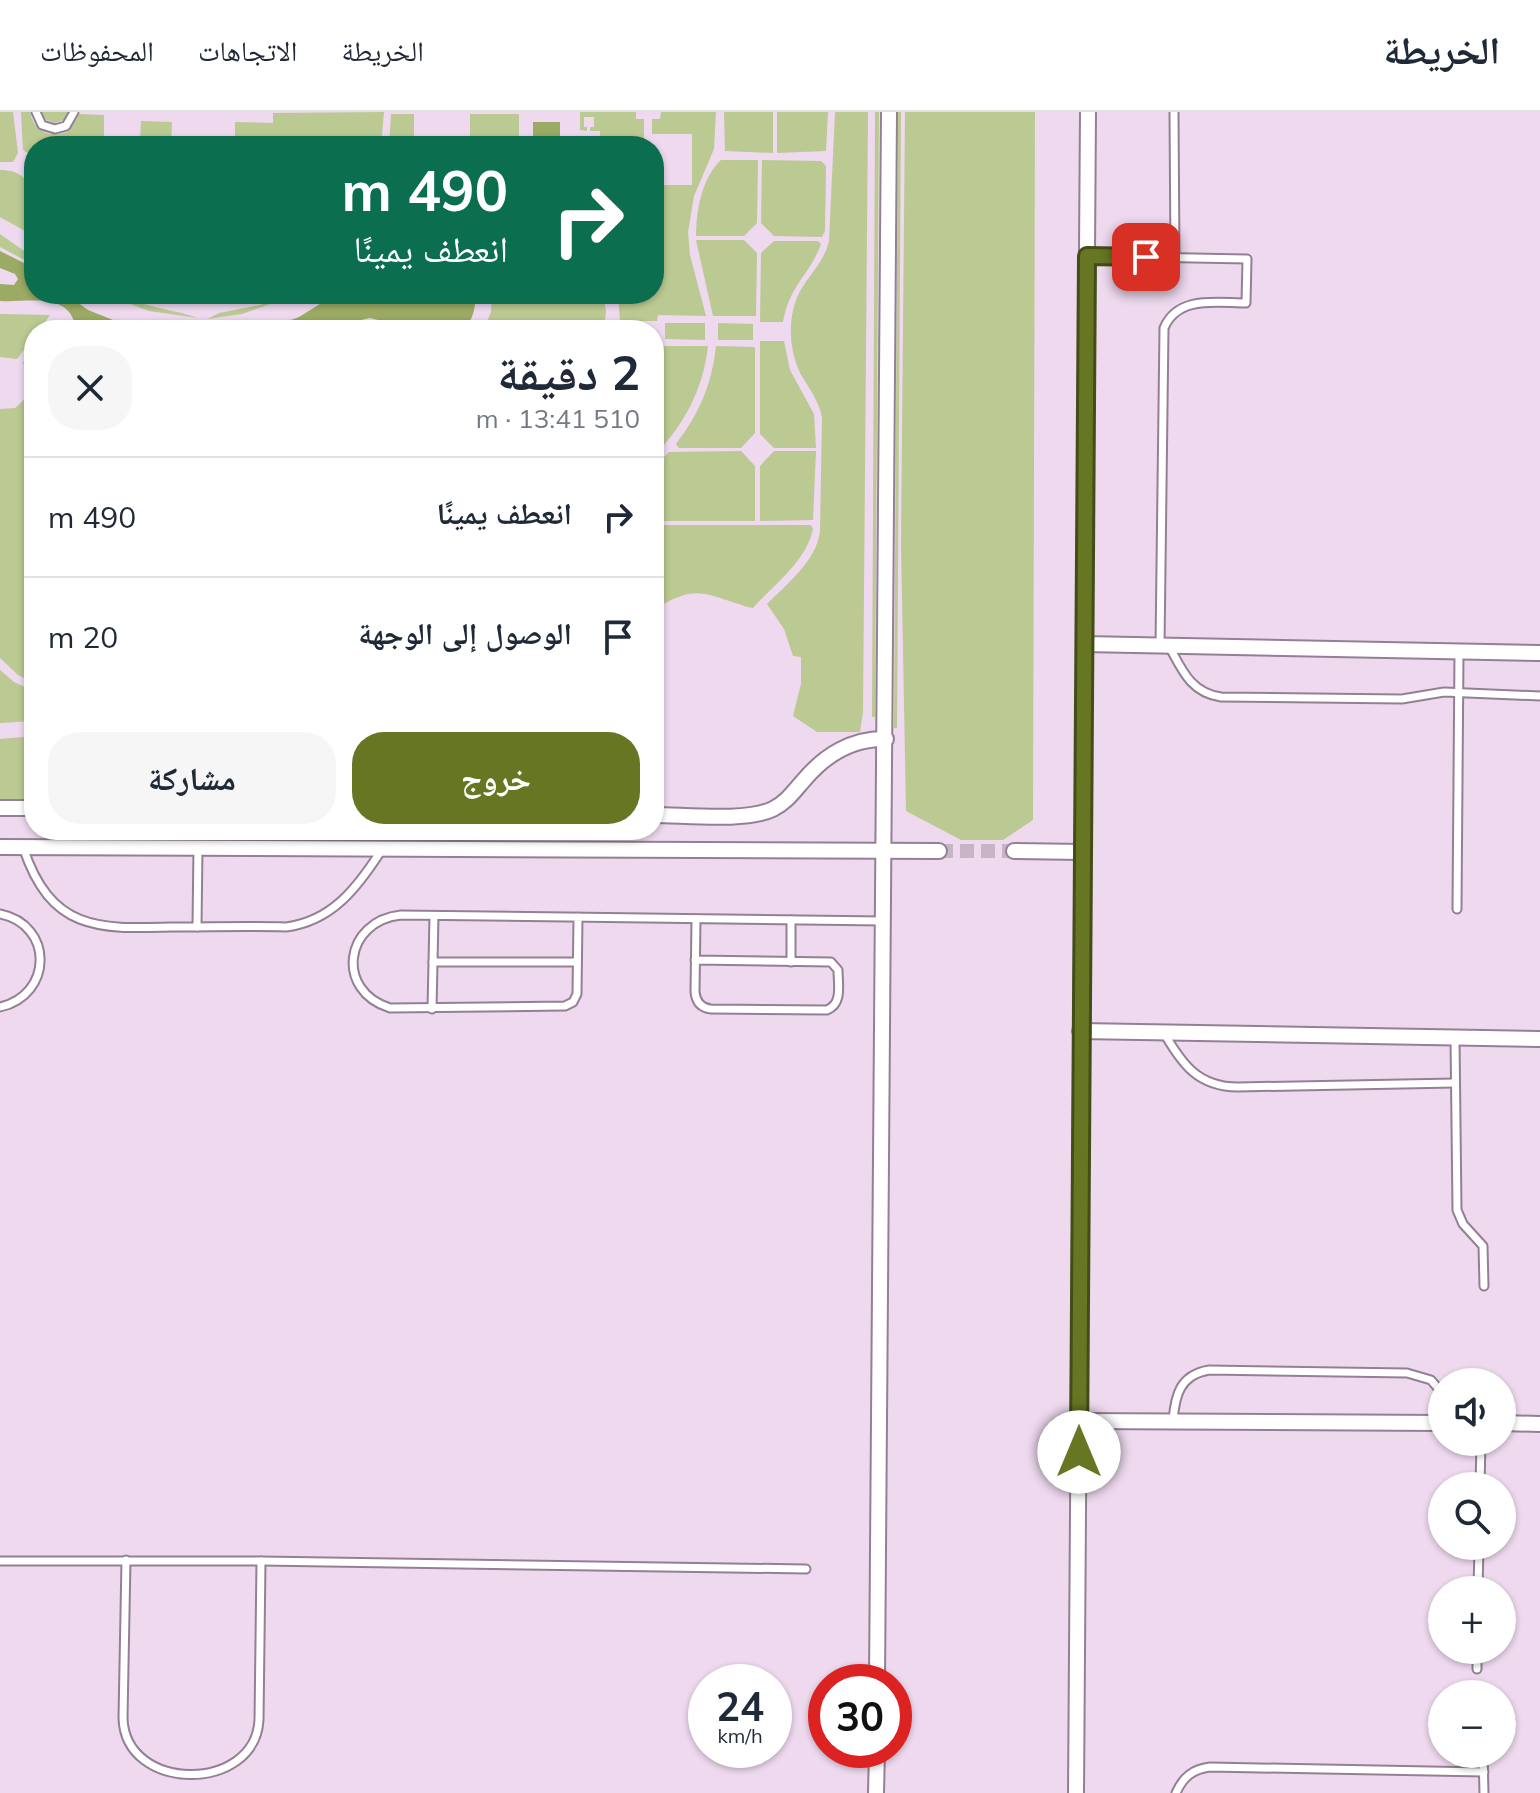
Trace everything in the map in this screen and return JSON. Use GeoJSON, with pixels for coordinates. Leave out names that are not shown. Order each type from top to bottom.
{"type":"FeatureCollection","features":[{"type":"Feature","properties":{"kind":"street"},"geometry":{"type":"LineString","coordinates":[[877,1664],[889,112]]}},
{"type":"Feature","properties":{"kind":"street"},"geometry":{"type":"LineString","coordinates":[[1076,1793],[1088,112]]}},
{"type":"Feature","properties":{"kind":"street"},"geometry":{"type":"LineString","coordinates":[[1084,644],[1540,653]]}},
{"type":"Feature","properties":{"kind":"street"},"geometry":{"type":"LineString","coordinates":[[664,815],[752,815],[771,810],[787,800],[810,773],[830,756],[860,741],[886,739]]}},
{"type":"Feature","properties":{"kind":"street"},"geometry":{"type":"LineString","coordinates":[[0,808],[24,808]]}},
{"type":"Feature","properties":{"kind":"street"},"geometry":{"type":"LineString","coordinates":[[0,847],[939,851]]}},
{"type":"Feature","properties":{"kind":"street"},"geometry":{"type":"LineString","coordinates":[[1014,851],[1082,852]]}},
{"type":"Feature","properties":{"kind":"street"},"geometry":{"type":"LineString","coordinates":[[1080,1031],[1540,1039]]}},
{"type":"Feature","properties":{"kind":"street"},"geometry":{"type":"LineString","coordinates":[[1079,1421],[1428,1423]]}},
{"type":"Feature","properties":{"kind":"street"},"geometry":{"type":"LineString","coordinates":[[1516,1423],[1540,1424]]}},
{"type":"Feature","properties":{"kind":"street"},"geometry":{"type":"LineString","coordinates":[[876,1793],[877,1768]]}},
{"type":"Feature","properties":{"kind":"lane"},"geometry":{"type":"LineString","coordinates":[[36,112],[42,125],[55,129],[66,126],[74,112]]}},
{"type":"Feature","properties":{"kind":"lane"},"geometry":{"type":"LineString","coordinates":[[1174,112],[1175,258]]}},
{"type":"Feature","properties":{"kind":"lane"},"geometry":{"type":"LineString","coordinates":[[1087,256],[1247,259],[1246,303],[1186,305],[1172,313],[1164,328],[1165,646],[1189,681],[1211,695],[1402,699],[1444,692],[1540,696]]}},
{"type":"Feature","properties":{"kind":"lane"},"geometry":{"type":"LineString","coordinates":[[1457,909],[1459,651]]}},
{"type":"Feature","properties":{"kind":"lane"},"geometry":{"type":"LineString","coordinates":[[23,847],[41,887],[56,903],[82,920],[101,927],[121,929],[286,927],[310,922],[332,910],[352,891],[382,849]]}},
{"type":"Feature","properties":{"kind":"lane"},"geometry":{"type":"LineString","coordinates":[[197,927],[198,847]]}},
{"type":"Feature","properties":{"kind":"lane"},"geometry":{"type":"LineString","coordinates":[[0,914],[13,917],[29,929],[41,956],[38,975],[28,992],[12,1004],[0,1007]]}},
{"type":"Feature","properties":{"kind":"lane"},"geometry":{"type":"LineString","coordinates":[[578,917],[577,994],[573,1002],[565,1006],[390,1008],[365,994],[355,977],[353,957],[365,931],[381,919],[401,915],[434,916],[578,917],[883,921]]}},
{"type":"Feature","properties":{"kind":"lane"},"geometry":{"type":"LineString","coordinates":[[432,1009],[434,916]]}},
{"type":"Feature","properties":{"kind":"lane"},"geometry":{"type":"LineString","coordinates":[[695,960],[828,962],[836,965],[838,970],[838,998],[835,1006],[827,1010],[707,1008],[699,1004],[695,996],[695,960],[696,919]]}},
{"type":"Feature","properties":{"kind":"lane"},"geometry":{"type":"LineString","coordinates":[[791,920],[791,962]]}},
{"type":"Feature","properties":{"kind":"lane"},"geometry":{"type":"LineString","coordinates":[[433,962],[577,962]]}},
{"type":"Feature","properties":{"kind":"lane"},"geometry":{"type":"LineString","coordinates":[[1164,1033],[1187,1068],[1215,1085],[1455,1083]]}},
{"type":"Feature","properties":{"kind":"lane"},"geometry":{"type":"LineString","coordinates":[[1455,1038],[1457,1210],[1463,1224],[1483,1246],[1484,1286]]}},
{"type":"Feature","properties":{"kind":"lane"},"geometry":{"type":"LineString","coordinates":[[1173,1421],[1174,1403],[1180,1387],[1193,1375],[1209,1370],[1415,1374],[1428,1379]]}},
{"type":"Feature","properties":{"kind":"lane"},"geometry":{"type":"LineString","coordinates":[[126,1560],[123,1730],[130,1753],[145,1773]]}},
{"type":"Feature","properties":{"kind":"lane"},"geometry":{"type":"LineString","coordinates":[[0,1561],[261,1561],[806,1569]]}},
{"type":"Feature","properties":{"kind":"lane"},"geometry":{"type":"LineString","coordinates":[[235,1774],[251,1755],[258,1732],[261,1561]]}},
{"type":"Feature","properties":{"kind":"lane"},"geometry":{"type":"LineString","coordinates":[[1477,1664],[1477,1669]]}},
{"type":"Feature","properties":{"kind":"lane"},"geometry":{"type":"LineString","coordinates":[[1176,1793],[1185,1777],[1201,1768],[1210,1767],[1484,1772]]}},
{"type":"Feature","properties":{"kind":"lane"},"geometry":{"type":"LineString","coordinates":[[1484,1768],[1484,1793]]}},
{"type":"Feature","properties":{"kind":"shaded area"},"geometry":{"type":"Polygon","coordinates":[[[0,112],[13,112],[18,153],[13,162],[0,162],[0,112]]]}},
{"type":"Feature","properties":{"kind":"shaded area"},"geometry":{"type":"Polygon","coordinates":[[[21,112],[30,112],[35,125],[49,134],[69,131],[79,114],[104,115],[104,136],[24,136],[23,150],[21,112]]]}},
{"type":"Feature","properties":{"kind":"shaded area"},"geometry":{"type":"Polygon","coordinates":[[[40,112],[69,112],[66,119],[55,123],[44,119],[40,112]]]}},
{"type":"Feature","properties":{"kind":"shaded area"},"geometry":{"type":"Polygon","coordinates":[[[384,112],[382,136],[235,136],[235,122],[273,123],[273,113],[384,112]]]}},
{"type":"Feature","properties":{"kind":"shaded area"},"geometry":{"type":"Polygon","coordinates":[[[580,112],[636,112],[636,119],[644,119],[644,136],[600,136],[600,131],[590,131],[590,127],[594,127],[594,117],[584,117],[587,131],[580,130],[580,112]]]}},
{"type":"Feature","properties":{"kind":"shaded area"},"geometry":{"type":"Polygon","coordinates":[[[661,112],[716,112],[714,149],[694,196],[688,232],[690,255],[706,316],[658,315],[657,320],[620,320],[619,304],[664,304],[664,185],[692,185],[692,134],[652,134],[652,119],[660,119],[661,112]]]}},
{"type":"Feature","properties":{"kind":"shaded area"},"geometry":{"type":"Polygon","coordinates":[[[724,112],[773,112],[773,153],[725,151],[724,112]]]}},
{"type":"Feature","properties":{"kind":"shaded area"},"geometry":{"type":"Polygon","coordinates":[[[777,112],[828,112],[826,151],[777,153],[777,112]]]}},
{"type":"Feature","properties":{"kind":"shaded area"},"geometry":{"type":"Polygon","coordinates":[[[835,112],[868,112],[863,712],[860,732],[817,732],[793,716],[801,684],[801,657],[793,656],[784,629],[767,604],[807,562],[820,532],[822,417],[795,360],[791,330],[796,300],[823,257],[829,241],[835,112]]]}},
{"type":"Feature","properties":{"kind":"shaded area"},"geometry":{"type":"Polygon","coordinates":[[[875,112],[879,112],[875,717],[872,717],[875,112]]]}},
{"type":"Feature","properties":{"kind":"shaded area"},"geometry":{"type":"Polygon","coordinates":[[[898,112],[901,112],[897,728],[894,728],[898,112]]]}},
{"type":"Feature","properties":{"kind":"shaded area"},"geometry":{"type":"Polygon","coordinates":[[[905,112],[1035,112],[1033,820],[1003,840],[961,840],[906,811],[901,543],[905,112]]]}},
{"type":"Feature","properties":{"kind":"shaded area"},"geometry":{"type":"Polygon","coordinates":[[[391,114],[414,114],[414,136],[390,136],[391,114]]]}},
{"type":"Feature","properties":{"kind":"shaded area"},"geometry":{"type":"Polygon","coordinates":[[[470,114],[519,114],[519,136],[470,136],[470,114]]]}},
{"type":"Feature","properties":{"kind":"shaded area"},"geometry":{"type":"Polygon","coordinates":[[[141,121],[172,122],[171,136],[140,136],[141,121]]]}},
{"type":"Feature","properties":{"kind":"shaded area"},"geometry":{"type":"Polygon","coordinates":[[[533,122],[560,122],[560,136],[533,136],[533,122]]]}},
{"type":"Feature","properties":{"kind":"shaded area"},"geometry":{"type":"Polygon","coordinates":[[[721,160],[758,160],[757,223],[744,236],[696,236],[701,195],[714,167],[721,160]]]}},
{"type":"Feature","properties":{"kind":"shaded area"},"geometry":{"type":"Polygon","coordinates":[[[762,160],[821,161],[826,166],[825,231],[822,237],[774,236],[761,223],[762,160]]]}},
{"type":"Feature","properties":{"kind":"shaded area"},"geometry":{"type":"Polygon","coordinates":[[[0,170],[24,178],[24,230],[0,217],[0,170]]]}},
{"type":"Feature","properties":{"kind":"shaded area"},"geometry":{"type":"Polygon","coordinates":[[[0,234],[24,251],[24,260],[0,247],[0,234]]]}},
{"type":"Feature","properties":{"kind":"shaded area"},"geometry":{"type":"Polygon","coordinates":[[[696,240],[744,240],[757,253],[756,316],[713,316],[696,240]]]}},
{"type":"Feature","properties":{"kind":"shaded area"},"geometry":{"type":"Polygon","coordinates":[[[774,241],[818,241],[821,244],[790,298],[783,322],[760,322],[761,253],[774,241]]]}},
{"type":"Feature","properties":{"kind":"shaded area"},"geometry":{"type":"Polygon","coordinates":[[[0,251],[24,263],[24,301],[0,301],[0,284],[14,285],[18,279],[15,274],[0,268],[0,251]]]}},
{"type":"Feature","properties":{"kind":"shaded area"},"geometry":{"type":"Polygon","coordinates":[[[57,304],[80,304],[113,320],[73,320],[66,309],[57,304]]]}},
{"type":"Feature","properties":{"kind":"shaded area"},"geometry":{"type":"Polygon","coordinates":[[[130,304],[198,318],[149,311],[130,304]]]}},
{"type":"Feature","properties":{"kind":"shaded area"},"geometry":{"type":"Polygon","coordinates":[[[270,304],[242,314],[207,319],[219,313],[270,304]]]}},
{"type":"Feature","properties":{"kind":"shaded area"},"geometry":{"type":"Polygon","coordinates":[[[320,304],[475,304],[470,320],[291,320],[320,304]]]}},
{"type":"Feature","properties":{"kind":"shaded area"},"geometry":{"type":"Polygon","coordinates":[[[491,304],[605,304],[606,311],[605,320],[488,320],[491,304]]]}},
{"type":"Feature","properties":{"kind":"shaded area"},"geometry":{"type":"Polygon","coordinates":[[[0,314],[50,315],[46,320],[24,320],[24,350],[17,359],[0,357],[0,314]]]}},
{"type":"Feature","properties":{"kind":"shaded area"},"geometry":{"type":"Polygon","coordinates":[[[665,323],[705,323],[705,340],[665,339],[665,323]]]}},
{"type":"Feature","properties":{"kind":"shaded area"},"geometry":{"type":"Polygon","coordinates":[[[718,323],[753,324],[753,340],[718,340],[718,323]]]}},
{"type":"Feature","properties":{"kind":"shaded area"},"geometry":{"type":"Polygon","coordinates":[[[760,341],[784,341],[790,370],[814,414],[816,448],[774,448],[760,434],[760,341]]]}},
{"type":"Feature","properties":{"kind":"shaded area"},"geometry":{"type":"Polygon","coordinates":[[[664,346],[708,346],[697,392],[664,444],[664,346]]]}},
{"type":"Feature","properties":{"kind":"shaded area"},"geometry":{"type":"Polygon","coordinates":[[[716,346],[755,347],[755,433],[741,448],[679,448],[676,444],[698,410],[708,386],[716,346]]]}},
{"type":"Feature","properties":{"kind":"shaded area"},"geometry":{"type":"Polygon","coordinates":[[[24,400],[24,678],[0,658],[0,409],[15,408],[24,400]]]}},
{"type":"Feature","properties":{"kind":"shaded area"},"geometry":{"type":"Polygon","coordinates":[[[741,451],[755,466],[755,521],[664,521],[664,457],[669,452],[741,451]]]}},
{"type":"Feature","properties":{"kind":"shaded area"},"geometry":{"type":"Polygon","coordinates":[[[774,451],[816,451],[813,520],[760,521],[760,466],[774,451]]]}},
{"type":"Feature","properties":{"kind":"shaded area"},"geometry":{"type":"Polygon","coordinates":[[[664,525],[811,525],[813,529],[804,552],[753,608],[693,593],[664,604],[664,525]]]}},
{"type":"Feature","properties":{"kind":"shaded area"},"geometry":{"type":"Polygon","coordinates":[[[0,670],[24,686],[24,722],[0,723],[0,670]]]}},
{"type":"Feature","properties":{"kind":"shaded area"},"geometry":{"type":"Polygon","coordinates":[[[24,737],[24,799],[0,799],[0,739],[24,737]]]}},
{"type":"Feature","properties":{"kind":"tunnel"},"geometry":{"type":"LineString","coordinates":[[939,851],[1014,851]]}},
{"type":"Feature","properties":{"kind":"route"},"geometry":{"type":"LineString","coordinates":[[1079,1452],[1087,256],[1146,257]]}}]}
